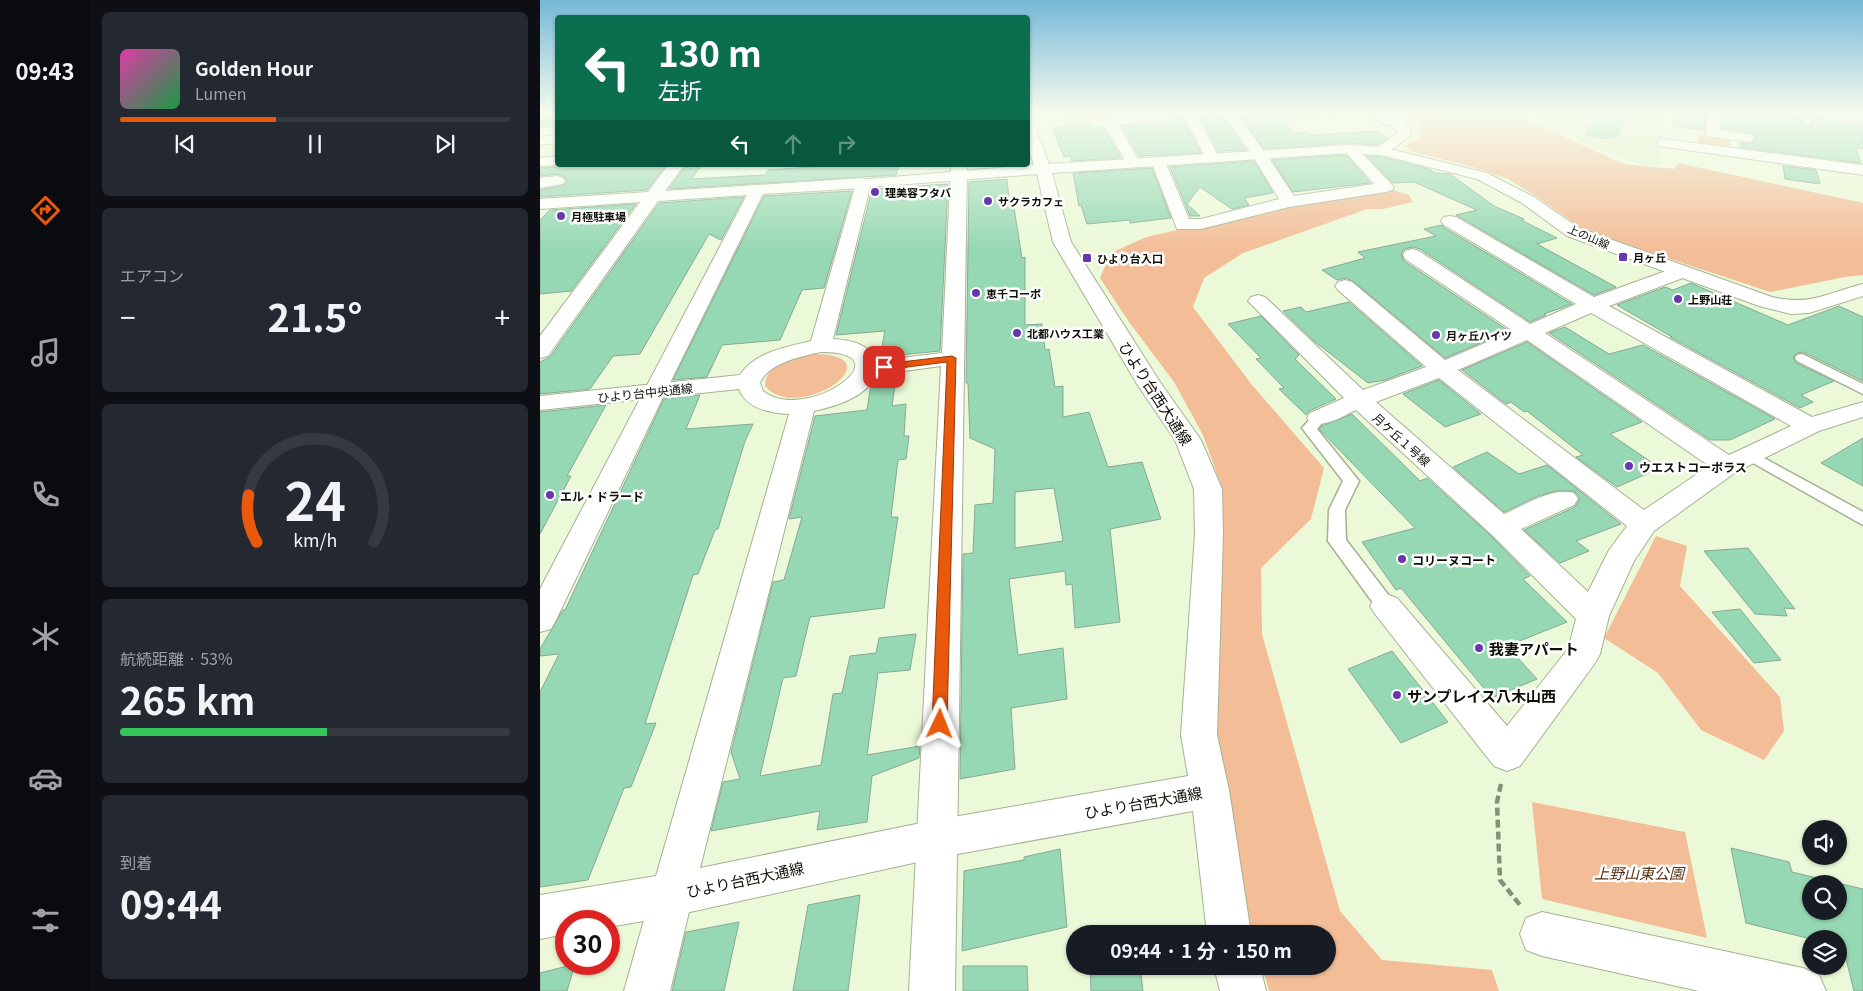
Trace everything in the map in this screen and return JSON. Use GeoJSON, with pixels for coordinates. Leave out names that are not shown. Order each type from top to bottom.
{"type":"FeatureCollection","features":[{"type":"Feature","properties":{"kind":"street","name":"ひより台西大通線"},"geometry":{"type":"LineString","coordinates":[[540,917],[672,895],[936,839],[1210,790],[1199,735],[1209,534],[1208,489],[1188,440],[1149,384],[1062,242],[1039,158]]}},
{"type":"Feature","properties":{"kind":"street"},"geometry":{"type":"LineString","coordinates":[[1131,158],[1133,162]]}},
{"type":"Feature","properties":{"kind":"street","name":"上の山線"},"geometry":{"type":"LineString","coordinates":[[542,206],[758,189],[863,183],[959,171],[1043,169],[1195,158]]}},
{"type":"Feature","properties":{"kind":"street"},"geometry":{"type":"LineString","coordinates":[[1262,158],[1290,202]]}},
{"type":"Feature","properties":{"kind":"street"},"geometry":{"type":"LineString","coordinates":[[1158,161],[1184,225],[1201,224],[1290,202],[1386,187],[1359,158]]}},
{"type":"Feature","properties":{"kind":"street","name":"上の山線"},"geometry":{"type":"LineString","coordinates":[[1410,158],[1482,176],[1528,200],[1573,232],[1766,302],[1791,308],[1809,307],[1863,290]]}},
{"type":"Feature","properties":{"kind":"street"},"geometry":{"type":"LineString","coordinates":[[1776,158],[1863,170]]}},
{"type":"Feature","properties":{"kind":"street"},"geometry":{"type":"LineString","coordinates":[[540,162],[555,160]]}},
{"type":"Feature","properties":{"kind":"street"},"geometry":{"type":"LineString","coordinates":[[540,351],[675,167]]}},
{"type":"Feature","properties":{"kind":"street"},"geometry":{"type":"LineString","coordinates":[[932,991],[959,171]]}},
{"type":"Feature","properties":{"kind":"street"},"geometry":{"type":"LineString","coordinates":[[540,183],[557,181]]}},
{"type":"Feature","properties":{"kind":"street"},"geometry":{"type":"LineString","coordinates":[[821,345],[863,183]]}},
{"type":"Feature","properties":{"kind":"street"},"geometry":{"type":"LineString","coordinates":[[540,620],[654,391],[758,189]]}},
{"type":"Feature","properties":{"kind":"street"},"geometry":{"type":"LineString","coordinates":[[1450,220],[1592,305],[1810,426]]}},
{"type":"Feature","properties":{"kind":"street"},"geometry":{"type":"LineString","coordinates":[[1412,255],[1726,466]]}},
{"type":"Feature","properties":{"kind":"street","name":"月ケ丘１号線"},"geometry":{"type":"LineString","coordinates":[[1593,616],[1501,526],[1359,400],[1442,369],[1592,305],[1681,272]]}},
{"type":"Feature","properties":{"kind":"street"},"geometry":{"type":"LineString","coordinates":[[1345,286],[1442,369],[1644,524]]}},
{"type":"Feature","properties":{"kind":"street"},"geometry":{"type":"LineString","coordinates":[[1258,302],[1359,400],[1320,418]]}},
{"type":"Feature","properties":{"kind":"street"},"geometry":{"type":"LineString","coordinates":[[821,345],[837,345],[856,350],[867,360],[868,369],[863,378],[853,387],[839,395],[803,406],[768,404],[757,399],[750,392],[749,381],[755,372],[766,362],[783,354],[821,345]]}},
{"type":"Feature","properties":{"kind":"street"},"geometry":{"type":"LineString","coordinates":[[868,369],[952,358]]}},
{"type":"Feature","properties":{"kind":"street","name":"ひより台中央通線"},"geometry":{"type":"LineString","coordinates":[[540,403],[749,381]]}},
{"type":"Feature","properties":{"kind":"street"},"geometry":{"type":"LineString","coordinates":[[647,991],[803,406]]}},
{"type":"Feature","properties":{"kind":"street"},"geometry":{"type":"LineString","coordinates":[[1386,606],[1507,754],[1583,654],[1593,616],[1620,558],[1644,524],[1726,466],[1752,456],[1810,426],[1863,409]]}},
{"type":"Feature","properties":{"kind":"street"},"geometry":{"type":"LineString","coordinates":[[1501,526],[1564,499]]}},
{"type":"Feature","properties":{"kind":"street"},"geometry":{"type":"LineString","coordinates":[[1210,790],[1228,925]]}},
{"type":"Feature","properties":{"kind":"street"},"geometry":{"type":"LineString","coordinates":[[1542,934],[1788,989]]}},
{"type":"Feature","properties":{"kind":"street"},"geometry":{"type":"LineString","coordinates":[[1239,975],[1243,991]]}},
{"type":"Feature","properties":{"kind":"lane"},"geometry":{"type":"LineString","coordinates":[[1802,358],[1863,390]]}},
{"type":"Feature","properties":{"kind":"lane"},"geometry":{"type":"LineString","coordinates":[[1320,418],[1309,428],[1351,481],[1337,510],[1337,541],[1386,606]]}},
{"type":"Feature","properties":{"kind":"lane"},"geometry":{"type":"LineString","coordinates":[[1752,456],[1863,519]]}},
{"type":"Feature","properties":{"kind":"path"},"geometry":{"type":"LineString","coordinates":[[1507,754],[1497,802],[1500,880],[1542,934]]}},
{"type":"Feature","properties":{"kind":"shaded area"},"geometry":{"type":"Polygon","coordinates":[[[1621,158],[1661,158],[1660,164],[1647,165],[1621,158]]]}},
{"type":"Feature","properties":{"kind":"green space"},"geometry":{"type":"Polygon","coordinates":[[[1439,158],[1611,158],[1624,164],[1674,169],[1678,163],[1863,203],[1863,275],[1770,292],[1586,231],[1508,179],[1439,158]]]}},
{"type":"Feature","properties":{"kind":"green space"},"geometry":{"type":"Polygon","coordinates":[[[1390,189],[1409,195],[1413,202],[1383,209],[1367,209],[1243,253],[1204,278],[1193,307],[1252,385],[1324,468],[1311,519],[1261,568],[1262,634],[1340,911],[1382,960],[1492,970],[1499,991],[1269,991],[1265,975],[1336,975],[1336,925],[1250,925],[1246,910],[1216,734],[1222,488],[1203,435],[1174,382],[1129,322],[1100,278],[1111,253],[1146,237],[1292,206],[1390,189]]]}},
{"type":"Feature","properties":{"kind":"green space"},"geometry":{"type":"Polygon","coordinates":[[[814,354],[838,357],[847,365],[844,375],[833,385],[817,393],[798,398],[780,396],[765,386],[766,378],[770,372],[783,362],[814,354]]]}},
{"type":"Feature","properties":{"kind":"green space"},"geometry":{"type":"Polygon","coordinates":[[[1656,536],[1687,546],[1680,586],[1780,697],[1784,731],[1764,760],[1701,730],[1658,673],[1604,638],[1656,536]]]}},
{"type":"Feature","properties":{"kind":"green space","name":"上野山東公園"},"geometry":{"type":"Polygon","coordinates":[[[1532,802],[1685,832],[1707,938],[1542,899],[1532,802]]]}},
{"type":"Feature","properties":{"kind":"building"},"geometry":{"type":"Polygon","coordinates":[[[1071,158],[1117,158],[1071,161],[1071,158]]]}},
{"type":"Feature","properties":{"kind":"building"},"geometry":{"type":"Polygon","coordinates":[[[1349,158],[1370,183],[1293,192],[1272,160],[1349,158]]]}},
{"type":"Feature","properties":{"kind":"building"},"geometry":{"type":"Polygon","coordinates":[[[1369,158],[1386,158],[1429,169],[1435,173],[1450,174],[1494,206],[1524,219],[1521,220],[1557,238],[1537,244],[1616,287],[1594,295],[1456,215],[1477,210],[1414,182],[1393,183],[1369,158]]]}},
{"type":"Feature","properties":{"kind":"building"},"geometry":{"type":"Polygon","coordinates":[[[1825,158],[1859,158],[1861,163],[1825,158]]]}},
{"type":"Feature","properties":{"kind":"building"},"geometry":{"type":"Polygon","coordinates":[[[1254,161],[1273,193],[1244,198],[1249,205],[1232,209],[1200,187],[1187,204],[1200,216],[1190,216],[1170,167],[1254,161]]]}},
{"type":"Feature","properties":{"kind":"building"},"geometry":{"type":"Polygon","coordinates":[[[1783,166],[1816,170],[1820,184],[1785,179],[1783,166]]]}},
{"type":"Feature","properties":{"kind":"building"},"geometry":{"type":"Polygon","coordinates":[[[664,167],[647,190],[540,197],[540,190],[563,186],[567,182],[565,177],[558,174],[540,176],[540,168],[664,167]]]}},
{"type":"Feature","properties":{"kind":"building"},"geometry":{"type":"Polygon","coordinates":[[[685,167],[700,167],[691,179],[765,175],[768,170],[811,167],[898,167],[896,175],[669,189],[685,167]]]}},
{"type":"Feature","properties":{"kind":"building"},"geometry":{"type":"Polygon","coordinates":[[[1152,168],[1171,218],[1130,223],[1130,220],[1087,224],[1081,205],[1079,206],[1073,173],[1152,168]]]}},
{"type":"Feature","properties":{"kind":"building"},"geometry":{"type":"Polygon","coordinates":[[[1007,179],[1010,208],[1014,208],[1022,258],[1025,257],[1025,325],[1042,324],[1045,350],[1049,349],[1055,387],[1063,386],[1063,417],[1089,412],[1108,467],[1142,462],[1161,519],[1110,529],[1120,622],[1075,628],[1072,584],[1066,585],[1065,571],[1009,579],[1018,655],[1063,648],[1067,699],[1011,708],[1015,769],[960,779],[963,554],[973,553],[975,505],[993,503],[995,449],[970,438],[968,383],[966,383],[969,182],[1007,179]],[[1054,488],[1015,492],[1015,548],[1063,541],[1054,488]]]}},
{"type":"Feature","properties":{"kind":"building"},"geometry":{"type":"Polygon","coordinates":[[[948,184],[940,351],[880,357],[885,331],[836,335],[872,189],[948,184]]]}},
{"type":"Feature","properties":{"kind":"building"},"geometry":{"type":"Polygon","coordinates":[[[852,191],[824,288],[802,290],[780,340],[722,345],[707,377],[673,380],[764,196],[852,191]]]}},
{"type":"Feature","properties":{"kind":"building"},"geometry":{"type":"Polygon","coordinates":[[[744,197],[721,240],[709,234],[640,354],[613,356],[590,389],[540,394],[540,362],[550,357],[659,203],[744,197]]]}},
{"type":"Feature","properties":{"kind":"building"},"geometry":{"type":"Polygon","coordinates":[[[636,204],[571,291],[540,294],[540,220],[550,210],[636,204]]]}},
{"type":"Feature","properties":{"kind":"building"},"geometry":{"type":"Polygon","coordinates":[[[1442,225],[1572,304],[1544,314],[1546,315],[1530,322],[1420,249],[1413,247],[1404,249],[1401,254],[1404,261],[1509,331],[1445,358],[1353,281],[1346,278],[1337,280],[1322,270],[1365,258],[1358,252],[1436,236],[1424,229],[1442,225]]]}},
{"type":"Feature","properties":{"kind":"building"},"geometry":{"type":"Polygon","coordinates":[[[1691,283],[1788,325],[1839,306],[1863,317],[1863,381],[1803,352],[1797,353],[1793,357],[1796,363],[1834,381],[1801,395],[1813,402],[1800,408],[1670,337],[1672,337],[1617,305],[1665,287],[1673,290],[1691,283]]]}},
{"type":"Feature","properties":{"kind":"building"},"geometry":{"type":"Polygon","coordinates":[[[1349,302],[1422,366],[1385,380],[1368,383],[1314,341],[1283,311],[1301,307],[1306,312],[1349,302]]]}},
{"type":"Feature","properties":{"kind":"building"},"geometry":{"type":"Polygon","coordinates":[[[1261,316],[1299,355],[1295,359],[1336,399],[1309,411],[1306,415],[1279,389],[1284,388],[1256,359],[1261,358],[1228,324],[1261,316]]]}},
{"type":"Feature","properties":{"kind":"building"},"geometry":{"type":"Polygon","coordinates":[[[1565,327],[1609,354],[1643,345],[1775,419],[1730,440],[1710,440],[1549,333],[1565,327]]]}},
{"type":"Feature","properties":{"kind":"building"},"geometry":{"type":"Polygon","coordinates":[[[1527,342],[1642,422],[1610,434],[1660,468],[1617,487],[1576,457],[1583,455],[1527,411],[1524,412],[1511,402],[1506,404],[1462,370],[1527,342]]]}},
{"type":"Feature","properties":{"kind":"building"},"geometry":{"type":"Polygon","coordinates":[[[896,378],[892,406],[906,404],[904,436],[909,436],[906,459],[898,460],[891,517],[898,517],[884,608],[810,617],[796,676],[783,678],[760,776],[821,765],[833,694],[842,693],[850,656],[876,653],[879,638],[916,634],[910,670],[878,673],[867,755],[920,746],[919,758],[872,776],[867,822],[817,830],[820,811],[711,831],[723,782],[740,779],[731,752],[773,582],[784,580],[802,517],[789,519],[815,416],[867,410],[871,385],[875,381],[896,378]]]}},
{"type":"Feature","properties":{"kind":"building"},"geometry":{"type":"Polygon","coordinates":[[[1439,380],[1481,414],[1445,427],[1403,394],[1439,380]]]}},
{"type":"Feature","properties":{"kind":"building"},"geometry":{"type":"Polygon","coordinates":[[[700,395],[686,429],[753,424],[745,441],[718,529],[715,530],[698,574],[693,575],[645,724],[656,723],[631,787],[624,788],[588,880],[540,887],[540,692],[559,654],[540,656],[540,649],[563,610],[565,610],[664,399],[700,395]]]}},
{"type":"Feature","properties":{"kind":"building"},"geometry":{"type":"Polygon","coordinates":[[[606,405],[567,476],[571,476],[540,534],[540,412],[606,405]]]}},
{"type":"Feature","properties":{"kind":"building"},"geometry":{"type":"Polygon","coordinates":[[[1352,414],[1420,481],[1427,478],[1490,535],[1530,576],[1523,579],[1567,622],[1507,646],[1537,679],[1492,698],[1401,588],[1396,590],[1362,542],[1415,528],[1319,429],[1352,414]]]}},
{"type":"Feature","properties":{"kind":"building"},"geometry":{"type":"Polygon","coordinates":[[[1863,438],[1863,486],[1821,463],[1863,438]]]}},
{"type":"Feature","properties":{"kind":"building"},"geometry":{"type":"Polygon","coordinates":[[[1487,452],[1519,474],[1547,465],[1621,524],[1576,541],[1589,551],[1560,563],[1524,530],[1575,507],[1580,498],[1574,491],[1556,491],[1538,496],[1504,512],[1453,467],[1487,452]]]}},
{"type":"Feature","properties":{"kind":"building"},"geometry":{"type":"Polygon","coordinates":[[[1748,548],[1795,609],[1784,608],[1787,616],[1755,614],[1704,551],[1748,548]]]}},
{"type":"Feature","properties":{"kind":"building"},"geometry":{"type":"Polygon","coordinates":[[[1740,609],[1781,660],[1754,663],[1712,612],[1740,609]]]}},
{"type":"Feature","properties":{"kind":"building","name":"サンプレイス八木山西"},"geometry":{"type":"Polygon","coordinates":[[[1392,651],[1448,722],[1401,743],[1348,669],[1392,651]]]}},
{"type":"Feature","properties":{"kind":"building"},"geometry":{"type":"Polygon","coordinates":[[[1731,848],[1789,862],[1792,872],[1805,875],[1802,875],[1802,920],[1847,920],[1847,885],[1863,889],[1863,991],[1854,991],[1847,963],[1847,930],[1802,930],[1802,937],[1746,923],[1731,848]]]}},
{"type":"Feature","properties":{"kind":"building"},"geometry":{"type":"Polygon","coordinates":[[[1060,849],[1066,927],[962,951],[964,871],[1024,860],[1024,857],[1060,849]]]}},
{"type":"Feature","properties":{"kind":"building"},"geometry":{"type":"Polygon","coordinates":[[[860,895],[848,991],[793,991],[808,905],[860,895]]]}},
{"type":"Feature","properties":{"kind":"building"},"geometry":{"type":"Polygon","coordinates":[[[739,922],[724,991],[672,991],[686,932],[739,922]]]}},
{"type":"Feature","properties":{"kind":"building"},"geometry":{"type":"Polygon","coordinates":[[[963,966],[1027,966],[1028,991],[963,991],[963,966]]]}},
{"type":"Feature","properties":{"kind":"building"},"geometry":{"type":"Polygon","coordinates":[[[555,969],[555,975],[572,975],[567,991],[540,991],[540,973],[555,969]]]}},
{"type":"Feature","properties":{"kind":"building"},"geometry":{"type":"Polygon","coordinates":[[[1090,975],[1141,975],[1143,991],[1091,991],[1090,975]]]}},
{"type":"Feature","properties":{"kind":"place","name":"理美容フタバ"},"geometry":{"type":"Point","coordinates":[875,192]}},
{"type":"Feature","properties":{"kind":"place","name":"サクラカフェ"},"geometry":{"type":"Point","coordinates":[988,201]}},
{"type":"Feature","properties":{"kind":"place","name":"月極駐車場"},"geometry":{"type":"Point","coordinates":[561,216]}},
{"type":"Feature","properties":{"kind":"place","name":"月ヶ丘"},"geometry":{"type":"Point","coordinates":[1623,257]}},
{"type":"Feature","properties":{"kind":"place","name":"ひより台入口"},"geometry":{"type":"Point","coordinates":[1087,258]}},
{"type":"Feature","properties":{"kind":"place","name":"恵千コーポ"},"geometry":{"type":"Point","coordinates":[976,293]}},
{"type":"Feature","properties":{"kind":"place","name":"上野山荘"},"geometry":{"type":"Point","coordinates":[1678,299]}},
{"type":"Feature","properties":{"kind":"place","name":"北都ハウス工業"},"geometry":{"type":"Point","coordinates":[1017,333]}},
{"type":"Feature","properties":{"kind":"place","name":"月ヶ丘ハイツ"},"geometry":{"type":"Point","coordinates":[1436,335]}},
{"type":"Feature","properties":{"kind":"place","name":"ウエストコーポラス"},"geometry":{"type":"Point","coordinates":[1629,466]}},
{"type":"Feature","properties":{"kind":"place","name":"エル・ドラード"},"geometry":{"type":"Point","coordinates":[550,495]}},
{"type":"Feature","properties":{"kind":"place","name":"コリーヌコート"},"geometry":{"type":"Point","coordinates":[1402,559]}},
{"type":"Feature","properties":{"kind":"place","name":"我妻アパート"},"geometry":{"type":"Point","coordinates":[1479,648]}},
{"type":"Feature","properties":{"kind":"place","name":"サンプレイス八木山西"},"geometry":{"type":"Point","coordinates":[1397,695]}},
{"type":"Feature","properties":{"kind":"route"},"geometry":{"type":"LineString","coordinates":[[884,367],[952,358],[940,724]]}}]}
